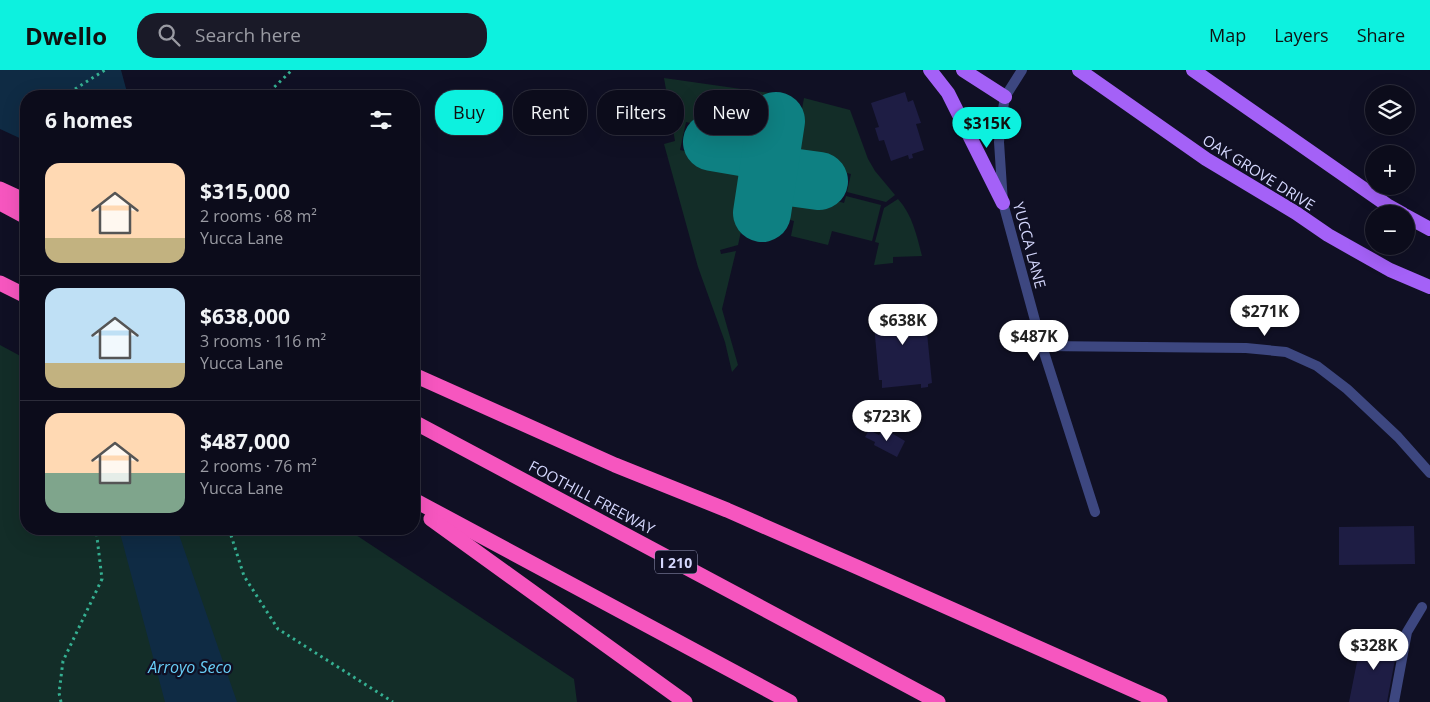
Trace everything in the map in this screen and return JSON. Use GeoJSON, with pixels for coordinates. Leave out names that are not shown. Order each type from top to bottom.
{"type":"FeatureCollection","features":[{"type":"Feature","properties":{"kind":"highway"},"geometry":{"type":"LineString","coordinates":[[0,189],[20,198]]}},
{"type":"Feature","properties":{"kind":"highway"},"geometry":{"type":"LineString","coordinates":[[0,203],[20,214]]}},
{"type":"Feature","properties":{"kind":"highway"},"geometry":{"type":"LineString","coordinates":[[0,283],[20,293]]}},
{"type":"Feature","properties":{"kind":"highway"},"geometry":{"type":"LineString","coordinates":[[420,378],[615,465],[727,510],[840,559],[1160,702]]}},
{"type":"Feature","properties":{"kind":"highway","name":"FOOTHILL FREEWAY"},"geometry":{"type":"LineString","coordinates":[[420,425],[938,702]]}},
{"type":"Feature","properties":{"kind":"highway"},"geometry":{"type":"LineString","coordinates":[[420,503],[790,702]]}},
{"type":"Feature","properties":{"kind":"highway"},"geometry":{"type":"LineString","coordinates":[[420,510],[685,702]]}},
{"type":"Feature","properties":{"kind":"main road"},"geometry":{"type":"LineString","coordinates":[[930,70],[948,93],[1003,203]]}},
{"type":"Feature","properties":{"kind":"main road"},"geometry":{"type":"LineString","coordinates":[[963,70],[1005,97]]}},
{"type":"Feature","properties":{"kind":"main road","name":"OAK GROVE DRIVE"},"geometry":{"type":"LineString","coordinates":[[1079,70],[1206,159],[1296,213],[1328,235],[1390,270],[1430,287]]}},
{"type":"Feature","properties":{"kind":"main road"},"geometry":{"type":"LineString","coordinates":[[1193,70],[1387,205]]}},
{"type":"Feature","properties":{"kind":"main road"},"geometry":{"type":"LineString","coordinates":[[1415,221],[1430,229]]}},
{"type":"Feature","properties":{"kind":"street","name":"YUCCA LANE"},"geometry":{"type":"LineString","coordinates":[[1022,70],[1005,97],[999,142],[1003,203],[1042,346],[1095,512]]}},
{"type":"Feature","properties":{"kind":"street"},"geometry":{"type":"LineString","coordinates":[[1042,346],[1246,348],[1286,352],[1316,366],[1347,389],[1398,437],[1430,474]]}},
{"type":"Feature","properties":{"kind":"street"},"geometry":{"type":"LineString","coordinates":[[1394,702],[1408,632],[1422,607]]}},
{"type":"Feature","properties":{"kind":"path"},"geometry":{"type":"LineString","coordinates":[[73,90],[105,70]]}},
{"type":"Feature","properties":{"kind":"path"},"geometry":{"type":"LineString","coordinates":[[271,90],[292,70]]}},
{"type":"Feature","properties":{"kind":"path"},"geometry":{"type":"LineString","coordinates":[[61,702],[58,693],[63,661],[102,579],[97,535]]}},
{"type":"Feature","properties":{"kind":"path"},"geometry":{"type":"LineString","coordinates":[[231,535],[244,576],[278,629],[393,702]]}},
{"type":"Feature","properties":{"kind":"green space"},"geometry":{"type":"Polygon","coordinates":[[[664,78],[749,90],[694,90],[694,124],[686,122],[684,131],[684,90],[666,90],[664,78]]]}},
{"type":"Feature","properties":{"kind":"green space"},"geometry":{"type":"Polygon","coordinates":[[[804,98],[850,110],[868,159],[875,171],[895,195],[886,202],[847,192],[851,174],[823,167],[820,176],[783,171],[778,165],[784,123],[799,126],[804,98]]]}},
{"type":"Feature","properties":{"kind":"green space"},"geometry":{"type":"Polygon","coordinates":[[[674,135],[683,135],[680,150],[708,156],[711,147],[756,154],[762,160],[753,211],[746,209],[738,245],[720,250],[721,254],[736,251],[722,309],[738,365],[732,372],[725,342],[698,267],[664,144],[675,141],[674,135]]]}},
{"type":"Feature","properties":{"kind":"green space"},"geometry":{"type":"Polygon","coordinates":[[[713,135],[766,135],[765,142],[759,145],[713,137],[713,135]]]}},
{"type":"Feature","properties":{"kind":"green space"},"geometry":{"type":"Polygon","coordinates":[[[782,181],[818,186],[816,195],[844,203],[846,196],[881,205],[872,241],[832,231],[828,245],[791,236],[794,221],[771,215],[775,184],[782,181]]]}},
{"type":"Feature","properties":{"kind":"green space"},"geometry":{"type":"Polygon","coordinates":[[[898,199],[910,218],[922,256],[893,257],[893,263],[874,265],[879,243],[875,242],[884,208],[898,199]]]}},
{"type":"Feature","properties":{"kind":"green space"},"geometry":{"type":"Polygon","coordinates":[[[0,345],[20,356],[20,535],[356,535],[574,679],[577,702],[0,702],[0,345]]]}},
{"type":"Feature","properties":{"kind":"water"},"geometry":{"type":"Polygon","coordinates":[[[0,70],[121,70],[126,90],[20,90],[20,138],[0,129],[0,70]]]}},
{"type":"Feature","properties":{"kind":"water","name":"Arroyo Seco"},"geometry":{"type":"Polygon","coordinates":[[[121,535],[179,535],[237,702],[165,702],[121,535]]]}},
{"type":"Feature","properties":{"kind":"building"},"geometry":{"type":"Polygon","coordinates":[[[905,92],[908,102],[913,100],[921,123],[916,124],[924,150],[912,154],[913,158],[909,159],[908,155],[891,161],[884,140],[879,141],[875,128],[879,127],[871,103],[905,92]]]}},
{"type":"Feature","properties":{"kind":"building"},"geometry":{"type":"Polygon","coordinates":[[[924,303],[932,383],[928,384],[928,387],[921,388],[921,384],[882,388],[882,380],[879,380],[874,325],[877,325],[875,308],[924,303]]]}},
{"type":"Feature","properties":{"kind":"building"},"geometry":{"type":"Polygon","coordinates":[[[883,428],[905,441],[897,457],[874,445],[875,442],[865,437],[869,430],[879,435],[883,428]]]}},
{"type":"Feature","properties":{"kind":"building"},"geometry":{"type":"Polygon","coordinates":[[[1414,526],[1415,564],[1339,565],[1339,527],[1414,526]]]}},
{"type":"Feature","properties":{"kind":"building"},"geometry":{"type":"Polygon","coordinates":[[[1362,637],[1398,644],[1387,702],[1349,702],[1362,637]]]}},
{"type":"Feature","properties":{"kind":"taxiway"},"geometry":{"type":"LineString","coordinates":[[762,213],[776,121]]}},
{"type":"Feature","properties":{"kind":"taxiway"},"geometry":{"type":"LineString","coordinates":[[712,142],[771,152]]}},
{"type":"Feature","properties":{"kind":"taxiway"},"geometry":{"type":"LineString","coordinates":[[768,174],[819,181]]}}]}
